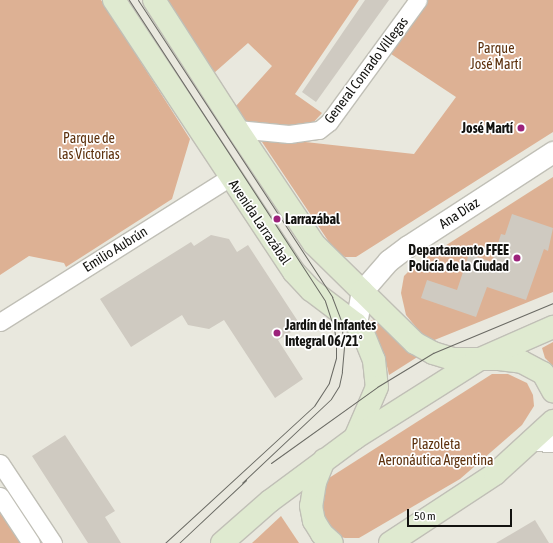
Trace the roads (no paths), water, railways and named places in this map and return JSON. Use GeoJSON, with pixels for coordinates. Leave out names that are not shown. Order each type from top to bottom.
{"type":"FeatureCollection","features":[{"type":"Feature","properties":{"kind":"main road","name":"Avenida Larrazábal"},"geometry":{"type":"LineString","coordinates":[[114,0],[230,177],[301,280],[356,324],[374,360],[377,387],[355,438]]}},
{"type":"Feature","properties":{"kind":"main road"},"geometry":{"type":"LineString","coordinates":[[154,0],[198,66],[237,129],[314,244],[362,292],[415,343],[432,353],[453,360],[511,360],[534,366],[543,373],[553,391]]}},
{"type":"Feature","properties":{"kind":"main road"},"geometry":{"type":"LineString","coordinates":[[168,84],[198,66]]}},
{"type":"Feature","properties":{"kind":"main road"},"geometry":{"type":"LineString","coordinates":[[222,543],[270,502],[355,438],[480,359],[553,327]]}},
{"type":"Feature","properties":{"kind":"main road"},"geometry":{"type":"LineString","coordinates":[[390,543],[543,441],[553,421],[553,415]]}},
{"type":"Feature","properties":{"kind":"main road"},"geometry":{"type":"LineString","coordinates":[[324,460],[315,482],[311,506],[314,521],[322,534],[332,543]]}},
{"type":"Feature","properties":{"kind":"street","name":"General Conrado Villegas"},"geometry":{"type":"LineString","coordinates":[[237,129],[289,134],[319,130],[329,122],[418,0]]}},
{"type":"Feature","properties":{"kind":"street","name":"Ana Díaz"},"geometry":{"type":"LineString","coordinates":[[356,324],[362,292],[379,270],[408,246],[553,152]]}},
{"type":"Feature","properties":{"kind":"street","name":"Emilio Aubrún"},"geometry":{"type":"LineString","coordinates":[[0,322],[230,177]]}},
{"type":"Feature","properties":{"kind":"street"},"geometry":{"type":"LineString","coordinates":[[0,463],[53,543]]}},
{"type":"Feature","properties":{"kind":"street"},"geometry":{"type":"LineString","coordinates":[[0,496],[32,543]]}},
{"type":"Feature","properties":{"kind":"tram line"},"geometry":{"type":"LineString","coordinates":[[129,0],[325,301],[334,328],[336,343],[336,358],[329,383],[314,406],[165,543]]}},
{"type":"Feature","properties":{"kind":"tram line"},"geometry":{"type":"LineString","coordinates":[[138,0],[332,297],[341,320],[344,347],[339,386],[331,399],[242,483]]}},
{"type":"Feature","properties":{"kind":"tram line"},"geometry":{"type":"LineString","coordinates":[[271,463],[377,387],[433,353],[553,303]]}},
{"type":"Feature","properties":{"kind":"tram line"},"geometry":{"type":"LineString","coordinates":[[179,543],[246,480]]}},
{"type":"Feature","properties":{"kind":"place","name":"José Martí"},"geometry":{"type":"Point","coordinates":[521,128]}},
{"type":"Feature","properties":{"kind":"place","name":"Larrazábal"},"geometry":{"type":"Point","coordinates":[277,219]}},
{"type":"Feature","properties":{"kind":"place","name":"Departamento FFEE Policía de la Ciudad"},"geometry":{"type":"Point","coordinates":[517,258]}},
{"type":"Feature","properties":{"kind":"place","name":"Jardín de Infantes Integral 06/21°"},"geometry":{"type":"Point","coordinates":[277,333]}},
{"type":"Feature","properties":{"kind":"park label","name":"Parque José Martí"},"geometry":{"type":"Point","coordinates":[496,56]}},
{"type":"Feature","properties":{"kind":"park label","name":"Parque de las Victorias"},"geometry":{"type":"Point","coordinates":[89,146]}},
{"type":"Feature","properties":{"kind":"park label","name":"Plazoleta Aeronáutica Argentina"},"geometry":{"type":"Point","coordinates":[436,452]}}]}
